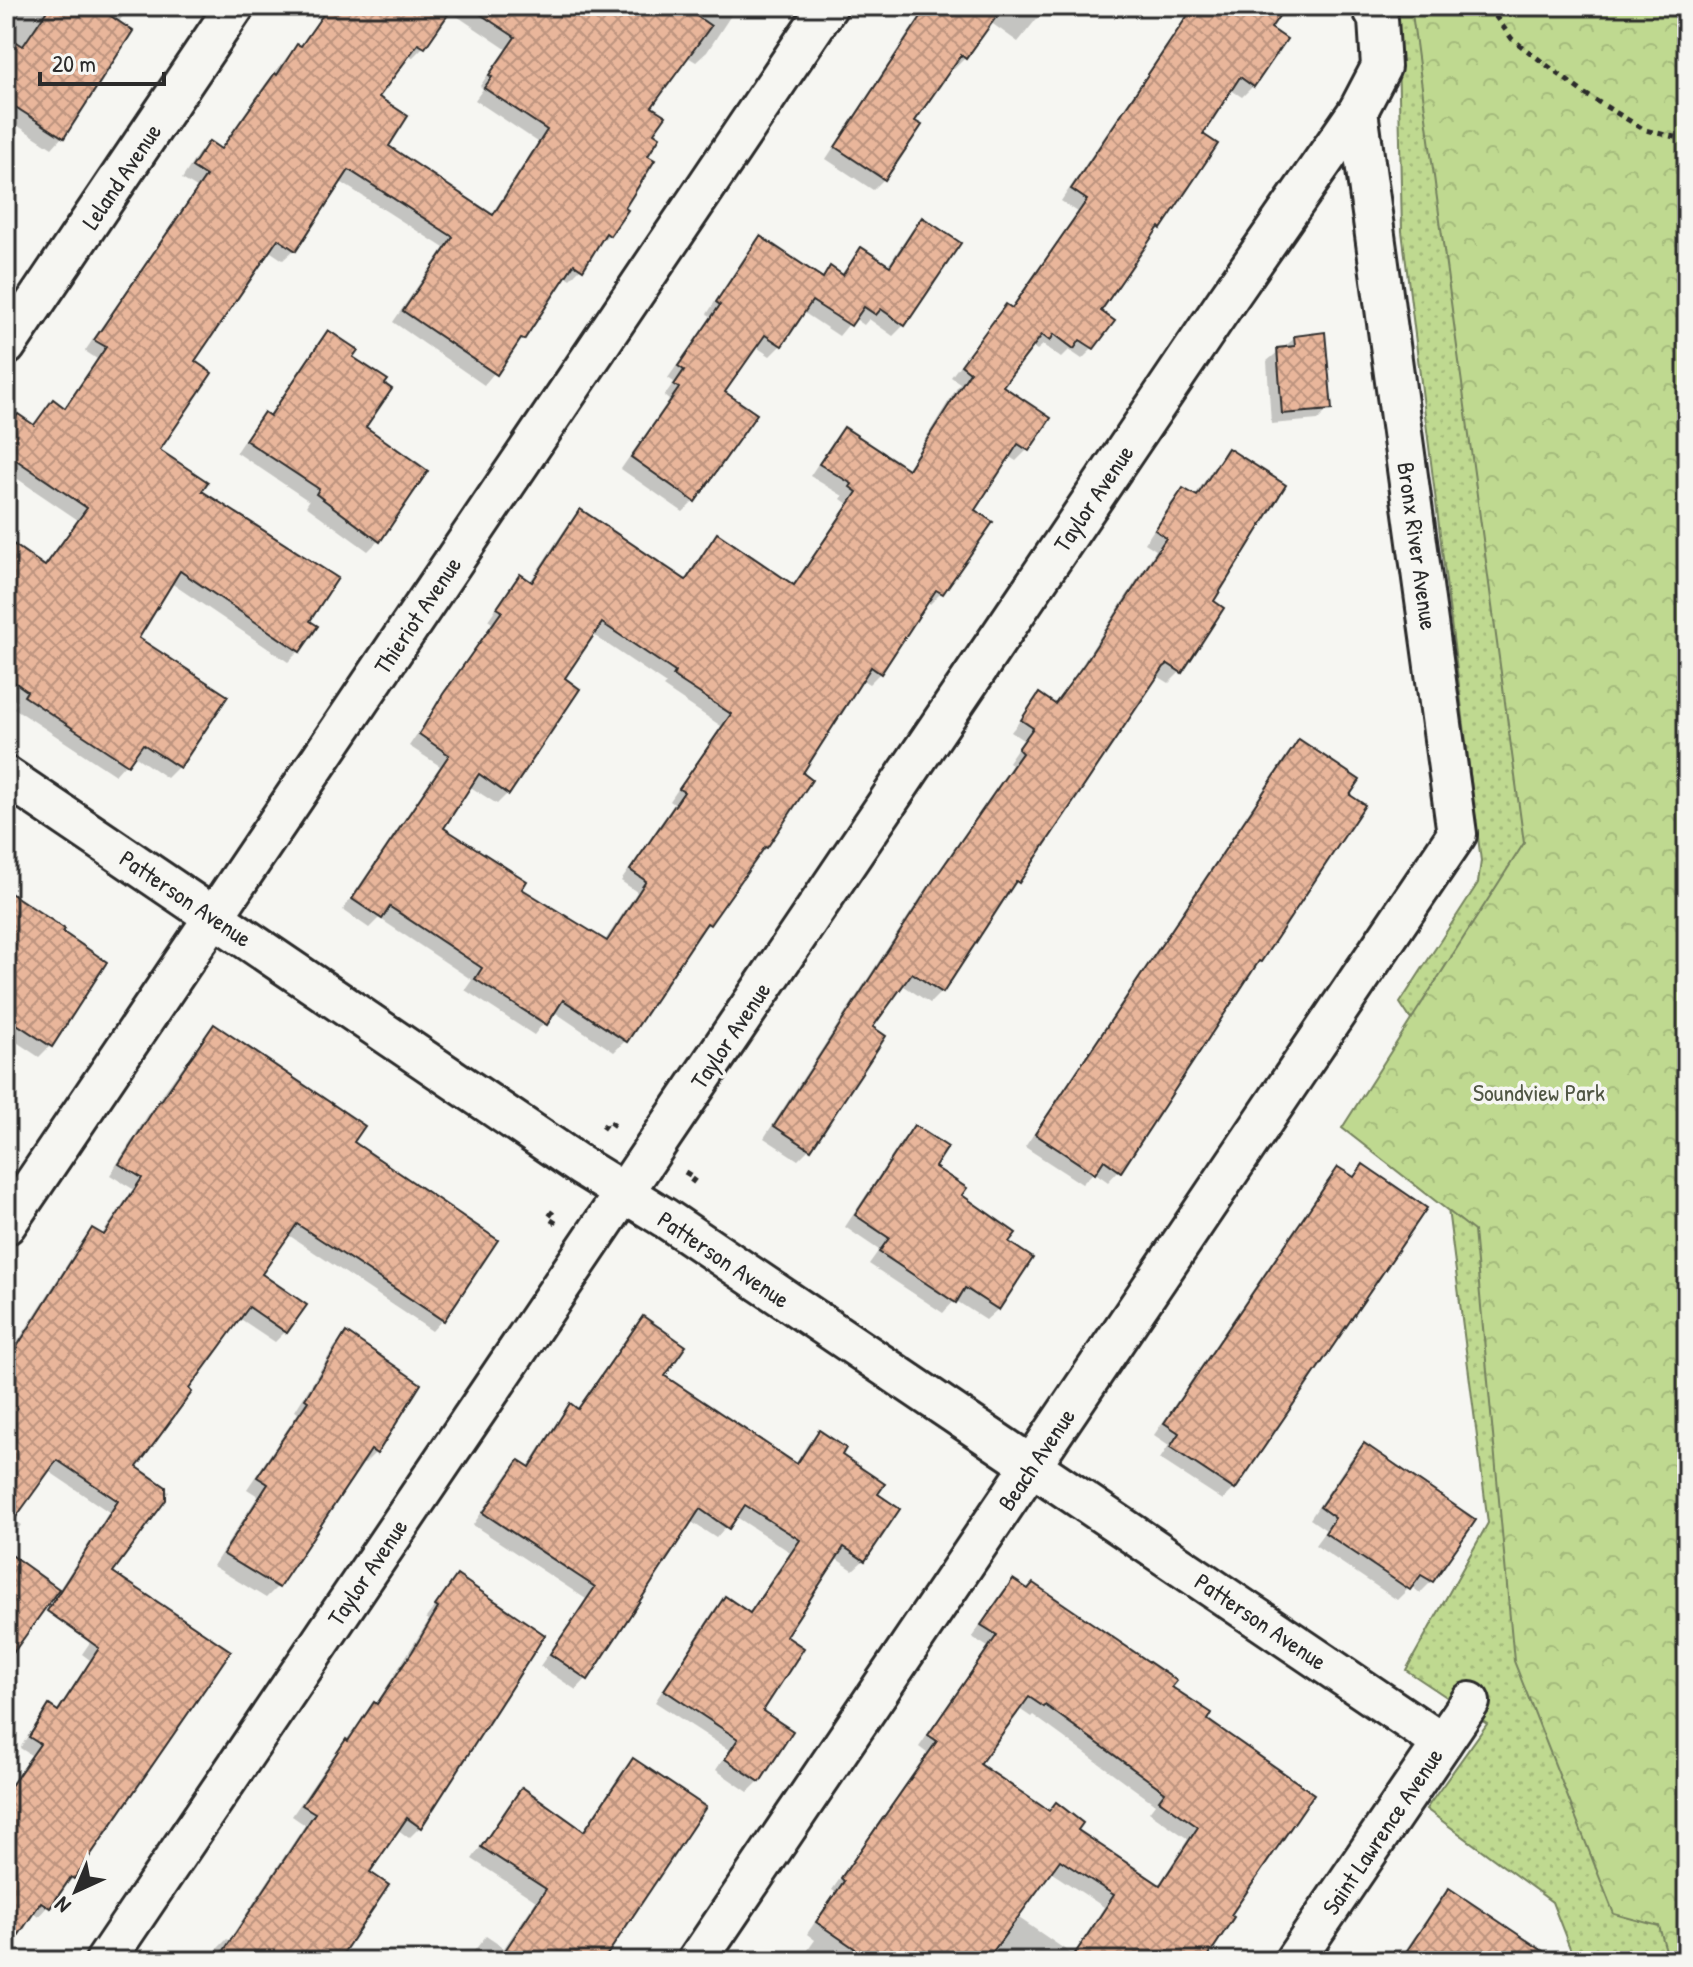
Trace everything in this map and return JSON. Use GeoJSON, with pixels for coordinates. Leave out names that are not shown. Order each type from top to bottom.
{"type":"FeatureCollection","features":[{"type":"Feature","properties":{"kind":"street","name":"Leland Avenue"},"geometry":{"type":"LineString","coordinates":[[6,346],[235,6]]}},
{"type":"Feature","properties":{"kind":"street","name":"Thieriot Avenue"},"geometry":{"type":"LineString","coordinates":[[6,1225],[828,6]]}},
{"type":"Feature","properties":{"kind":"street","name":"Taylor Avenue"},"geometry":{"type":"LineString","coordinates":[[105,1961],[623,1191],[1358,111],[1381,67],[1378,19],[1371,6]]}},
{"type":"Feature","properties":{"kind":"street","name":"Bronx River Avenue"},"geometry":{"type":"LineString","coordinates":[[1358,111],[1457,834],[1374,956]]}},
{"type":"Feature","properties":{"kind":"street","name":"Patterson Avenue"},"geometry":{"type":"LineString","coordinates":[[6,776],[1442,1743]]}},
{"type":"Feature","properties":{"kind":"street","name":"Beach Avenue"},"geometry":{"type":"LineString","coordinates":[[697,1961],[1374,956]]}},
{"type":"Feature","properties":{"kind":"street","name":"Saint Lawrence Avenue"},"geometry":{"type":"LineString","coordinates":[[1294,1961],[1470,1702]]}},
{"type":"Feature","properties":{"kind":"path"},"geometry":{"type":"LineString","coordinates":[[1488,6],[1512,39],[1585,94],[1645,130],[1687,140]]}},
{"type":"Feature","properties":{"kind":"path"},"geometry":{"type":"LineString","coordinates":[[602,1129],[608,1121],[618,1128]]}},
{"type":"Feature","properties":{"kind":"path"},"geometry":{"type":"LineString","coordinates":[[548,1218],[556,1207]]}},
{"type":"Feature","properties":{"kind":"green space"},"geometry":{"type":"Polygon","coordinates":[[[1397,6],[1457,6],[1687,1961],[1575,1961],[1552,1902],[1426,1809],[1487,1724],[1406,1670],[1488,1523],[1427,1044],[1400,1003],[1478,883],[1481,861],[1402,231],[1397,6]]]}},
{"type":"Feature","properties":{"kind":"green space","name":"Soundview Park"},"geometry":{"type":"Polygon","coordinates":[[[1411,6],[1687,6],[1687,1961],[1669,1961],[1659,1926],[1614,1914],[1514,1661],[1474,1231],[1342,1128],[1524,843],[1411,6]]]}},
{"type":"Feature","properties":{"kind":"building"},"geometry":{"type":"Polygon","coordinates":[[[50,6],[96,6],[133,31],[64,138],[6,101],[6,35],[23,46],[50,6]]]}},
{"type":"Feature","properties":{"kind":"building"},"geometry":{"type":"Polygon","coordinates":[[[329,6],[454,6],[425,48],[418,44],[379,97],[408,116],[389,146],[493,215],[547,130],[484,88],[492,77],[489,75],[515,37],[468,6],[682,6],[711,26],[652,107],[666,116],[654,133],[660,137],[648,156],[655,160],[625,208],[628,210],[610,236],[606,233],[583,270],[574,264],[497,375],[403,311],[453,237],[349,170],[296,251],[278,239],[195,361],[212,373],[160,450],[208,482],[202,491],[338,578],[310,621],[318,626],[300,652],[180,571],[139,638],[228,696],[180,768],[143,744],[128,765],[24,696],[27,691],[6,676],[6,539],[45,566],[87,508],[6,453],[6,432],[18,414],[34,425],[53,399],[65,408],[106,347],[94,340],[206,176],[192,167],[209,141],[221,149],[275,73],[277,75],[297,44],[301,46],[329,6]]]}},
{"type":"Feature","properties":{"kind":"building"},"geometry":{"type":"Polygon","coordinates":[[[928,6],[1004,6],[966,59],[961,55],[915,121],[922,125],[885,180],[835,147],[928,6]]]}},
{"type":"Feature","properties":{"kind":"building"},"geometry":{"type":"Polygon","coordinates":[[[1194,6],[1286,6],[1271,28],[1287,39],[1254,87],[1240,77],[1203,134],[1218,144],[1101,311],[1115,321],[1094,349],[1080,340],[1074,349],[1054,334],[1050,341],[1042,335],[1003,386],[1051,418],[1029,451],[1018,444],[975,510],[993,522],[943,594],[936,590],[881,674],[871,667],[803,773],[812,780],[767,848],[710,925],[707,923],[627,1042],[563,1000],[547,1025],[475,979],[482,968],[390,907],[382,919],[352,899],[449,755],[419,734],[443,694],[502,611],[497,608],[520,574],[532,582],[580,509],[686,580],[717,533],[794,585],[857,492],[850,487],[852,484],[819,464],[844,427],[908,469],[970,372],[961,365],[1006,304],[1012,308],[1087,200],[1071,189],[1194,6]],[[602,623],[565,678],[580,689],[509,795],[479,774],[444,828],[527,881],[522,889],[607,941],[646,881],[630,870],[684,792],[679,789],[731,714],[673,676],[675,672],[602,623]]]}},
{"type":"Feature","properties":{"kind":"building"},"geometry":{"type":"Polygon","coordinates":[[[922,217],[961,243],[905,326],[881,309],[876,315],[864,307],[851,326],[812,301],[782,346],[765,335],[725,392],[757,414],[695,502],[631,457],[679,388],[674,385],[684,370],[678,366],[720,305],[716,302],[760,236],[823,278],[830,266],[843,275],[861,247],[890,266],[922,217]]]}},
{"type":"Feature","properties":{"kind":"building"},"geometry":{"type":"Polygon","coordinates":[[[328,330],[358,350],[353,357],[388,380],[385,384],[392,389],[366,427],[428,471],[380,542],[316,494],[319,489],[245,440],[264,412],[270,416],[328,330]]]}},
{"type":"Feature","properties":{"kind":"building"},"geometry":{"type":"Polygon","coordinates":[[[1325,332],[1332,410],[1282,414],[1277,348],[1295,346],[1294,336],[1325,332]]]}},
{"type":"Feature","properties":{"kind":"building"},"geometry":{"type":"Polygon","coordinates":[[[1228,448],[1286,485],[1214,601],[1224,608],[1182,673],[1168,664],[1164,667],[1019,883],[1016,881],[943,993],[912,973],[873,1027],[886,1036],[811,1150],[774,1126],[933,881],[1022,753],[1018,749],[1033,728],[1021,720],[1039,693],[1055,704],[1166,538],[1155,530],[1183,488],[1197,496],[1228,448]]]}},
{"type":"Feature","properties":{"kind":"building"},"geometry":{"type":"Polygon","coordinates":[[[1299,739],[1360,780],[1350,795],[1365,805],[1121,1172],[1104,1160],[1095,1174],[1035,1134],[1299,739]]]}},
{"type":"Feature","properties":{"kind":"building"},"geometry":{"type":"Polygon","coordinates":[[[6,890],[65,929],[63,932],[107,962],[52,1047],[6,1017],[6,890]]]}},
{"type":"Feature","properties":{"kind":"building"},"geometry":{"type":"Polygon","coordinates":[[[214,1024],[365,1126],[354,1142],[498,1240],[444,1321],[297,1224],[262,1274],[307,1305],[287,1333],[249,1307],[189,1389],[192,1392],[137,1467],[166,1487],[166,1500],[113,1572],[231,1651],[74,1879],[71,1877],[50,1908],[41,1902],[6,1954],[6,1793],[40,1744],[29,1737],[49,1705],[58,1711],[99,1648],[47,1611],[118,1501],[57,1460],[6,1531],[6,1364],[92,1228],[104,1235],[142,1178],[119,1164],[214,1024]]]}},
{"type":"Feature","properties":{"kind":"building"},"geometry":{"type":"Polygon","coordinates":[[[914,1125],[948,1147],[935,1167],[967,1188],[962,1195],[1016,1233],[1009,1242],[1033,1258],[999,1310],[965,1288],[956,1303],[924,1282],[879,1252],[889,1238],[855,1215],[914,1125]]]}},
{"type":"Feature","properties":{"kind":"building"},"geometry":{"type":"Polygon","coordinates":[[[1363,1164],[1427,1208],[1235,1490],[1170,1447],[1179,1433],[1164,1423],[1338,1167],[1354,1177],[1363,1164]]]}},
{"type":"Feature","properties":{"kind":"building"},"geometry":{"type":"Polygon","coordinates":[[[643,1316],[686,1346],[665,1376],[797,1464],[819,1430],[846,1448],[842,1455],[885,1484],[878,1494],[900,1509],[865,1561],[844,1547],[786,1636],[804,1648],[763,1711],[793,1731],[760,1782],[725,1759],[738,1739],[664,1690],[725,1596],[750,1613],[800,1540],[745,1505],[729,1529],[700,1509],[588,1680],[550,1654],[595,1587],[483,1513],[519,1460],[530,1467],[570,1403],[578,1409],[643,1316]]]}},
{"type":"Feature","properties":{"kind":"building"},"geometry":{"type":"Polygon","coordinates":[[[346,1332],[421,1384],[377,1454],[371,1450],[279,1588],[223,1554],[268,1484],[257,1477],[308,1401],[305,1399],[346,1332]]]}},
{"type":"Feature","properties":{"kind":"building"},"geometry":{"type":"Polygon","coordinates":[[[1364,1443],[1476,1520],[1433,1582],[1421,1575],[1410,1590],[1325,1533],[1335,1518],[1320,1507],[1364,1443]]]}},
{"type":"Feature","properties":{"kind":"building"},"geometry":{"type":"Polygon","coordinates":[[[6,1551],[59,1589],[6,1663],[6,1551]]]}},
{"type":"Feature","properties":{"kind":"building"},"geometry":{"type":"Polygon","coordinates":[[[457,1575],[545,1635],[421,1828],[407,1818],[370,1872],[389,1885],[338,1961],[217,1961],[315,1813],[302,1805],[346,1739],[348,1741],[374,1702],[377,1704],[457,1575]]]}},
{"type":"Feature","properties":{"kind":"building"},"geometry":{"type":"Polygon","coordinates":[[[1013,1579],[1028,1589],[1033,1583],[1177,1681],[1172,1687],[1212,1713],[1208,1720],[1314,1794],[1231,1915],[1234,1917],[1205,1961],[1070,1961],[1114,1895],[1060,1860],[986,1961],[873,1961],[816,1922],[844,1881],[841,1878],[937,1741],[928,1735],[997,1635],[981,1625],[1013,1579]],[[1029,1697],[980,1764],[1049,1811],[1056,1802],[1083,1823],[1078,1830],[1160,1885],[1198,1827],[1159,1800],[1165,1792],[1029,1697]]]}},
{"type":"Feature","properties":{"kind":"building"},"geometry":{"type":"Polygon","coordinates":[[[633,1758],[706,1807],[603,1961],[498,1961],[546,1889],[481,1847],[522,1787],[584,1831],[633,1758]]]}},
{"type":"Feature","properties":{"kind":"building"},"geometry":{"type":"Polygon","coordinates":[[[1449,1888],[1558,1961],[1400,1961],[1449,1888]]]}}]}
